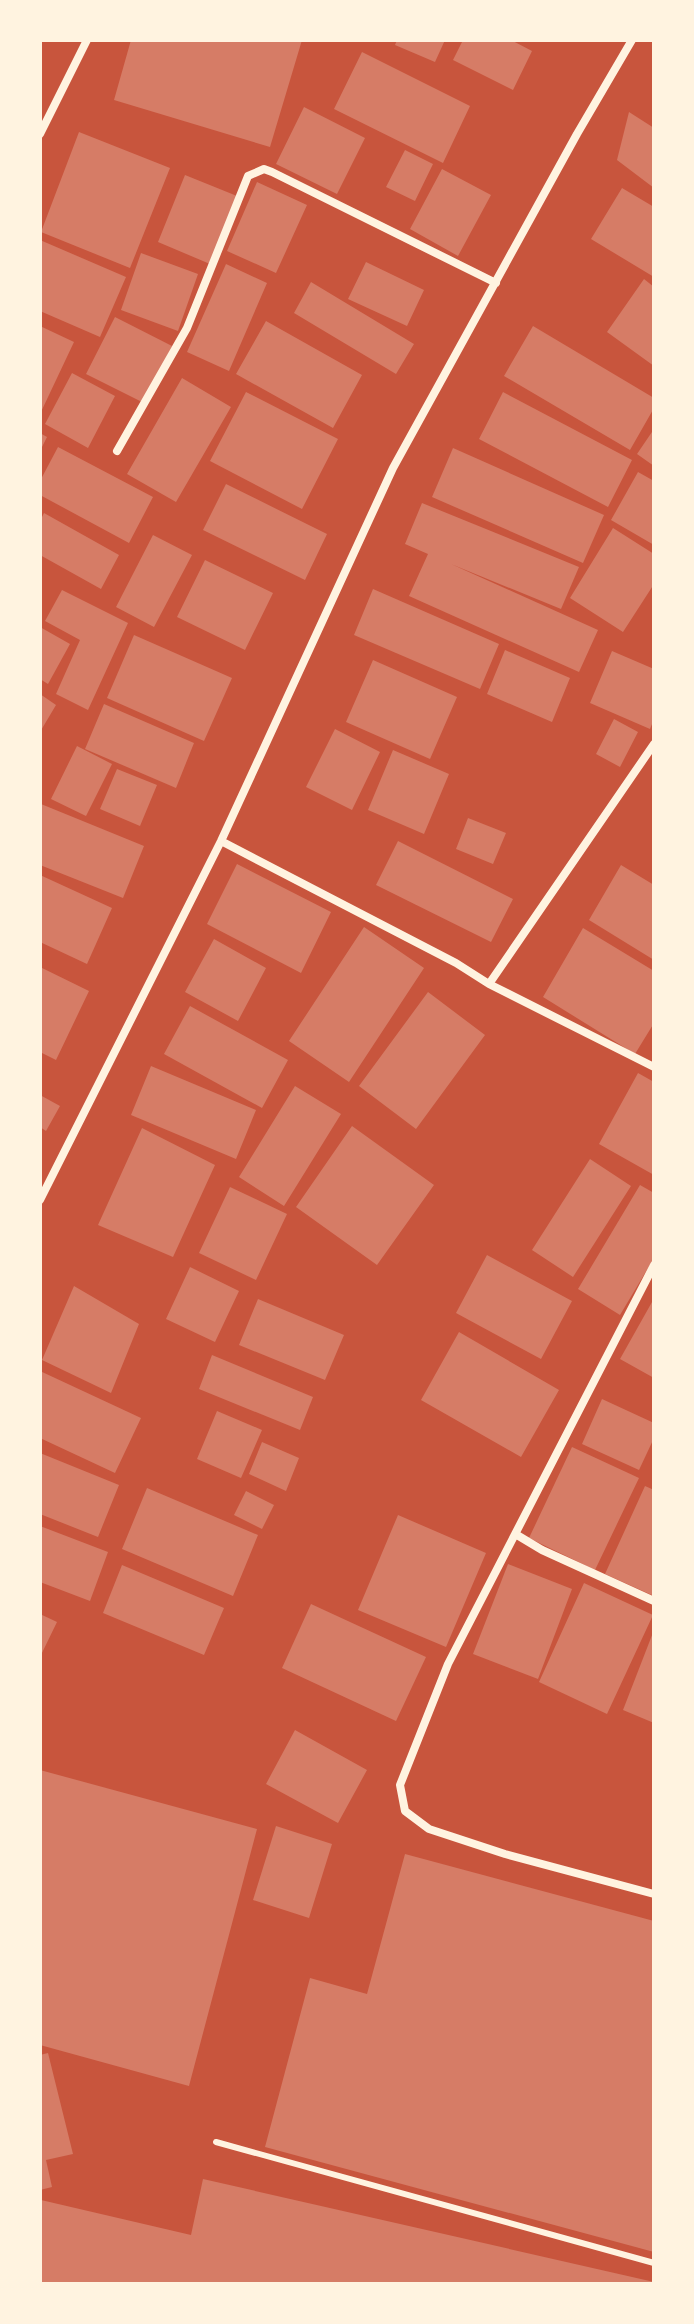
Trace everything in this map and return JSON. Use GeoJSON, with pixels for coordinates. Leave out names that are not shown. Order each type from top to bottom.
{"type":"FeatureCollection","features":[{"type":"Feature","properties":{"kind":"street"},"geometry":{"type":"LineString","coordinates":[[40,134],[87,40]]}},
{"type":"Feature","properties":{"kind":"street"},"geometry":{"type":"LineString","coordinates":[[40,1200],[221,841],[393,468],[632,40]]}},
{"type":"Feature","properties":{"kind":"street"},"geometry":{"type":"LineString","coordinates":[[117,451],[187,328],[248,176],[253,172],[264,169],[272,172],[496,283]]}},
{"type":"Feature","properties":{"kind":"street"},"geometry":{"type":"LineString","coordinates":[[489,984],[654,744]]}},
{"type":"Feature","properties":{"kind":"street"},"geometry":{"type":"LineString","coordinates":[[221,841],[456,963],[489,984],[654,1067]]}},
{"type":"Feature","properties":{"kind":"street"},"geometry":{"type":"LineString","coordinates":[[654,1265],[448,1664],[400,1785],[405,1811],[429,1829],[505,1854],[654,1894]]}},
{"type":"Feature","properties":{"kind":"street"},"geometry":{"type":"LineString","coordinates":[[517,1535],[542,1550],[654,1601]]}},
{"type":"Feature","properties":{"kind":"lane"},"geometry":{"type":"LineString","coordinates":[[216,2142],[654,2263]]}},
{"type":"Feature","properties":{"kind":"building"},"geometry":{"type":"Polygon","coordinates":[[[131,40],[302,40],[270,147],[114,100],[131,40]]]}},
{"type":"Feature","properties":{"kind":"building"},"geometry":{"type":"Polygon","coordinates":[[[397,40],[445,40],[435,62],[395,45],[397,40]]]}},
{"type":"Feature","properties":{"kind":"building"},"geometry":{"type":"Polygon","coordinates":[[[463,40],[511,40],[532,51],[513,90],[453,60],[463,40]]]}},
{"type":"Feature","properties":{"kind":"building"},"geometry":{"type":"Polygon","coordinates":[[[362,52],[470,106],[443,163],[334,109],[362,52]]]}},
{"type":"Feature","properties":{"kind":"building"},"geometry":{"type":"Polygon","coordinates":[[[304,107],[365,138],[337,194],[276,164],[304,107]]]}},
{"type":"Feature","properties":{"kind":"building"},"geometry":{"type":"Polygon","coordinates":[[[629,112],[654,128],[654,188],[617,160],[629,112]]]}},
{"type":"Feature","properties":{"kind":"building"},"geometry":{"type":"Polygon","coordinates":[[[79,132],[170,168],[130,268],[41,232],[79,132]]]}},
{"type":"Feature","properties":{"kind":"building"},"geometry":{"type":"Polygon","coordinates":[[[405,150],[433,164],[415,201],[386,187],[405,150]]]}},
{"type":"Feature","properties":{"kind":"building"},"geometry":{"type":"Polygon","coordinates":[[[442,169],[491,195],[458,256],[410,229],[442,169]]]}},
{"type":"Feature","properties":{"kind":"building"},"geometry":{"type":"Polygon","coordinates":[[[185,175],[237,196],[210,264],[158,242],[185,175]]]}},
{"type":"Feature","properties":{"kind":"building"},"geometry":{"type":"Polygon","coordinates":[[[257,182],[307,205],[276,273],[227,251],[257,182]]]}},
{"type":"Feature","properties":{"kind":"building"},"geometry":{"type":"Polygon","coordinates":[[[622,188],[654,207],[654,277],[591,239],[622,188]]]}},
{"type":"Feature","properties":{"kind":"building"},"geometry":{"type":"Polygon","coordinates":[[[40,240],[126,277],[100,337],[40,311],[40,240]]]}},
{"type":"Feature","properties":{"kind":"building"},"geometry":{"type":"Polygon","coordinates":[[[141,253],[198,274],[178,331],[121,310],[141,253]]]}},
{"type":"Feature","properties":{"kind":"building"},"geometry":{"type":"Polygon","coordinates":[[[366,262],[424,290],[407,326],[348,299],[366,262]]]}},
{"type":"Feature","properties":{"kind":"building"},"geometry":{"type":"Polygon","coordinates":[[[226,264],[267,283],[229,371],[187,352],[226,264]]]}},
{"type":"Feature","properties":{"kind":"building"},"geometry":{"type":"Polygon","coordinates":[[[644,279],[654,287],[654,366],[607,332],[644,279]]]}},
{"type":"Feature","properties":{"kind":"building"},"geometry":{"type":"Polygon","coordinates":[[[311,282],[414,344],[396,374],[294,313],[311,282]]]}},
{"type":"Feature","properties":{"kind":"building"},"geometry":{"type":"Polygon","coordinates":[[[115,317],[172,346],[144,403],[86,374],[115,317]]]}},
{"type":"Feature","properties":{"kind":"building"},"geometry":{"type":"Polygon","coordinates":[[[266,321],[362,375],[333,428],[236,374],[266,321]]]}},
{"type":"Feature","properties":{"kind":"building"},"geometry":{"type":"Polygon","coordinates":[[[40,326],[74,342],[40,414],[40,326]]]}},
{"type":"Feature","properties":{"kind":"building"},"geometry":{"type":"Polygon","coordinates":[[[533,326],[654,398],[654,408],[630,450],[504,376],[533,326]]]}},
{"type":"Feature","properties":{"kind":"building"},"geometry":{"type":"Polygon","coordinates":[[[72,373],[115,396],[88,448],[45,424],[72,373]]]}},
{"type":"Feature","properties":{"kind":"building"},"geometry":{"type":"Polygon","coordinates":[[[182,378],[231,407],[176,502],[127,474],[182,378]]]}},
{"type":"Feature","properties":{"kind":"building"},"geometry":{"type":"Polygon","coordinates":[[[246,392],[338,439],[302,509],[210,461],[246,392]]]}},
{"type":"Feature","properties":{"kind":"building"},"geometry":{"type":"Polygon","coordinates":[[[503,392],[632,460],[608,507],[479,439],[503,392]]]}},
{"type":"Feature","properties":{"kind":"building"},"geometry":{"type":"Polygon","coordinates":[[[654,429],[654,466],[637,454],[654,429]]]}},
{"type":"Feature","properties":{"kind":"building"},"geometry":{"type":"Polygon","coordinates":[[[40,433],[47,437],[40,451],[40,433]]]}},
{"type":"Feature","properties":{"kind":"building"},"geometry":{"type":"Polygon","coordinates":[[[58,447],[153,497],[129,543],[40,495],[40,481],[58,447]]]}},
{"type":"Feature","properties":{"kind":"building"},"geometry":{"type":"Polygon","coordinates":[[[453,448],[604,515],[583,563],[432,497],[453,448]]]}},
{"type":"Feature","properties":{"kind":"building"},"geometry":{"type":"Polygon","coordinates":[[[638,472],[654,481],[654,545],[611,520],[638,472]]]}},
{"type":"Feature","properties":{"kind":"building"},"geometry":{"type":"Polygon","coordinates":[[[226,484],[327,534],[305,580],[203,530],[226,484]]]}},
{"type":"Feature","properties":{"kind":"building"},"geometry":{"type":"Polygon","coordinates":[[[422,503],[579,567],[561,609],[451,564],[598,630],[579,672],[409,596],[428,554],[405,544],[422,503]]]}},
{"type":"Feature","properties":{"kind":"building"},"geometry":{"type":"Polygon","coordinates":[[[44,513],[119,555],[101,589],[40,555],[40,521],[44,513]]]}},
{"type":"Feature","properties":{"kind":"building"},"geometry":{"type":"Polygon","coordinates":[[[613,528],[654,554],[654,584],[623,632],[570,598],[613,528]]]}},
{"type":"Feature","properties":{"kind":"building"},"geometry":{"type":"Polygon","coordinates":[[[153,535],[192,555],[154,627],[116,607],[153,535]]]}},
{"type":"Feature","properties":{"kind":"building"},"geometry":{"type":"Polygon","coordinates":[[[205,560],[273,593],[245,650],[177,617],[205,560]]]}},
{"type":"Feature","properties":{"kind":"building"},"geometry":{"type":"Polygon","coordinates":[[[373,589],[499,644],[480,689],[354,635],[373,589]]]}},
{"type":"Feature","properties":{"kind":"building"},"geometry":{"type":"Polygon","coordinates":[[[62,590],[128,623],[88,710],[56,694],[80,640],[45,621],[62,590]]]}},
{"type":"Feature","properties":{"kind":"building"},"geometry":{"type":"Polygon","coordinates":[[[40,627],[70,644],[48,684],[40,679],[40,627]]]}},
{"type":"Feature","properties":{"kind":"building"},"geometry":{"type":"Polygon","coordinates":[[[134,635],[232,678],[204,741],[107,698],[134,635]]]}},
{"type":"Feature","properties":{"kind":"building"},"geometry":{"type":"Polygon","coordinates":[[[505,650],[570,678],[552,722],[487,694],[505,650]]]}},
{"type":"Feature","properties":{"kind":"building"},"geometry":{"type":"Polygon","coordinates":[[[612,651],[654,669],[654,719],[650,729],[590,703],[612,651]]]}},
{"type":"Feature","properties":{"kind":"building"},"geometry":{"type":"Polygon","coordinates":[[[373,660],[457,697],[430,759],[346,722],[373,660]]]}},
{"type":"Feature","properties":{"kind":"building"},"geometry":{"type":"Polygon","coordinates":[[[40,694],[56,705],[40,732],[40,694]]]}},
{"type":"Feature","properties":{"kind":"building"},"geometry":{"type":"Polygon","coordinates":[[[104,704],[194,743],[176,788],[85,749],[104,704]]]}},
{"type":"Feature","properties":{"kind":"building"},"geometry":{"type":"Polygon","coordinates":[[[614,719],[638,732],[620,767],[596,754],[614,719]]]}},
{"type":"Feature","properties":{"kind":"building"},"geometry":{"type":"Polygon","coordinates":[[[335,729],[380,752],[352,810],[306,787],[335,729]]]}},
{"type":"Feature","properties":{"kind":"building"},"geometry":{"type":"Polygon","coordinates":[[[77,746],[112,764],[86,816],[51,799],[77,746]]]}},
{"type":"Feature","properties":{"kind":"building"},"geometry":{"type":"Polygon","coordinates":[[[393,750],[449,774],[424,834],[368,810],[393,750]]]}},
{"type":"Feature","properties":{"kind":"building"},"geometry":{"type":"Polygon","coordinates":[[[117,769],[157,785],[140,826],[100,809],[117,769]]]}},
{"type":"Feature","properties":{"kind":"building"},"geometry":{"type":"Polygon","coordinates":[[[41,804],[144,846],[123,898],[40,865],[41,804]]]}},
{"type":"Feature","properties":{"kind":"building"},"geometry":{"type":"Polygon","coordinates":[[[468,818],[506,833],[493,864],[456,849],[468,818]]]}},
{"type":"Feature","properties":{"kind":"building"},"geometry":{"type":"Polygon","coordinates":[[[398,841],[513,899],[491,942],[376,885],[398,841]]]}},
{"type":"Feature","properties":{"kind":"building"},"geometry":{"type":"Polygon","coordinates":[[[237,864],[331,912],[301,973],[207,924],[237,864]]]}},
{"type":"Feature","properties":{"kind":"building"},"geometry":{"type":"Polygon","coordinates":[[[621,865],[654,885],[654,960],[589,920],[621,865]]]}},
{"type":"Feature","properties":{"kind":"building"},"geometry":{"type":"Polygon","coordinates":[[[40,875],[112,908],[87,964],[40,942],[40,875]]]}},
{"type":"Feature","properties":{"kind":"building"},"geometry":{"type":"Polygon","coordinates":[[[364,927],[424,968],[349,1082],[289,1041],[364,927]]]}},
{"type":"Feature","properties":{"kind":"building"},"geometry":{"type":"Polygon","coordinates":[[[583,928],[654,971],[654,1023],[635,1054],[543,997],[583,928]]]}},
{"type":"Feature","properties":{"kind":"building"},"geometry":{"type":"Polygon","coordinates":[[[214,939],[266,968],[238,1021],[185,992],[214,939]]]}},
{"type":"Feature","properties":{"kind":"building"},"geometry":{"type":"Polygon","coordinates":[[[40,967],[89,991],[56,1060],[40,1052],[40,967]]]}},
{"type":"Feature","properties":{"kind":"building"},"geometry":{"type":"Polygon","coordinates":[[[428,992],[485,1035],[416,1129],[359,1086],[428,992]]]}},
{"type":"Feature","properties":{"kind":"building"},"geometry":{"type":"Polygon","coordinates":[[[190,1006],[288,1060],[262,1108],[164,1054],[190,1006]]]}},
{"type":"Feature","properties":{"kind":"building"},"geometry":{"type":"Polygon","coordinates":[[[151,1066],[256,1110],[236,1159],[131,1115],[151,1066]]]}},
{"type":"Feature","properties":{"kind":"building"},"geometry":{"type":"Polygon","coordinates":[[[638,1073],[654,1082],[654,1175],[599,1144],[638,1073]]]}},
{"type":"Feature","properties":{"kind":"building"},"geometry":{"type":"Polygon","coordinates":[[[295,1086],[341,1114],[284,1206],[239,1177],[295,1086]]]}},
{"type":"Feature","properties":{"kind":"building"},"geometry":{"type":"Polygon","coordinates":[[[40,1095],[60,1106],[46,1131],[40,1127],[40,1095]]]}},
{"type":"Feature","properties":{"kind":"building"},"geometry":{"type":"Polygon","coordinates":[[[352,1126],[434,1185],[377,1265],[296,1207],[352,1126]]]}},
{"type":"Feature","properties":{"kind":"building"},"geometry":{"type":"Polygon","coordinates":[[[142,1128],[215,1165],[173,1257],[98,1225],[142,1128]]]}},
{"type":"Feature","properties":{"kind":"building"},"geometry":{"type":"Polygon","coordinates":[[[590,1159],[631,1186],[573,1277],[532,1250],[590,1159]]]}},
{"type":"Feature","properties":{"kind":"building"},"geometry":{"type":"Polygon","coordinates":[[[640,1185],[654,1193],[654,1258],[620,1315],[578,1289],[640,1185]]]}},
{"type":"Feature","properties":{"kind":"building"},"geometry":{"type":"Polygon","coordinates":[[[230,1187],[287,1214],[256,1280],[199,1253],[230,1187]]]}},
{"type":"Feature","properties":{"kind":"building"},"geometry":{"type":"Polygon","coordinates":[[[487,1255],[572,1301],[541,1359],[456,1313],[487,1255]]]}},
{"type":"Feature","properties":{"kind":"building"},"geometry":{"type":"Polygon","coordinates":[[[190,1267],[239,1291],[215,1342],[166,1319],[190,1267]]]}},
{"type":"Feature","properties":{"kind":"building"},"geometry":{"type":"Polygon","coordinates":[[[74,1286],[139,1324],[111,1393],[42,1360],[74,1286]]]}},
{"type":"Feature","properties":{"kind":"building"},"geometry":{"type":"Polygon","coordinates":[[[258,1299],[344,1335],[325,1380],[239,1345],[258,1299]]]}},
{"type":"Feature","properties":{"kind":"building"},"geometry":{"type":"Polygon","coordinates":[[[654,1303],[654,1378],[620,1359],[654,1303]]]}},
{"type":"Feature","properties":{"kind":"building"},"geometry":{"type":"Polygon","coordinates":[[[459,1332],[559,1390],[521,1457],[421,1400],[459,1332]]]}},
{"type":"Feature","properties":{"kind":"building"},"geometry":{"type":"Polygon","coordinates":[[[212,1355],[313,1397],[300,1430],[199,1389],[212,1355]]]}},
{"type":"Feature","properties":{"kind":"building"},"geometry":{"type":"Polygon","coordinates":[[[40,1371],[141,1418],[115,1473],[40,1438],[40,1371]]]}},
{"type":"Feature","properties":{"kind":"building"},"geometry":{"type":"Polygon","coordinates":[[[602,1399],[654,1423],[654,1438],[639,1470],[582,1444],[602,1399]]]}},
{"type":"Feature","properties":{"kind":"building"},"geometry":{"type":"Polygon","coordinates":[[[217,1411],[262,1430],[241,1478],[197,1459],[217,1411]]]}},
{"type":"Feature","properties":{"kind":"building"},"geometry":{"type":"Polygon","coordinates":[[[262,1442],[299,1458],[286,1491],[249,1474],[262,1442]]]}},
{"type":"Feature","properties":{"kind":"building"},"geometry":{"type":"Polygon","coordinates":[[[572,1447],[639,1478],[595,1570],[529,1538],[572,1447]]]}},
{"type":"Feature","properties":{"kind":"building"},"geometry":{"type":"Polygon","coordinates":[[[40,1453],[119,1485],[98,1537],[40,1514],[40,1453]]]}},
{"type":"Feature","properties":{"kind":"building"},"geometry":{"type":"Polygon","coordinates":[[[645,1486],[654,1490],[654,1596],[605,1574],[645,1486]]]}},
{"type":"Feature","properties":{"kind":"building"},"geometry":{"type":"Polygon","coordinates":[[[147,1488],[258,1535],[233,1596],[122,1549],[147,1488]]]}},
{"type":"Feature","properties":{"kind":"building"},"geometry":{"type":"Polygon","coordinates":[[[246,1491],[274,1505],[262,1529],[234,1515],[246,1491]]]}},
{"type":"Feature","properties":{"kind":"building"},"geometry":{"type":"Polygon","coordinates":[[[398,1515],[486,1553],[446,1647],[358,1610],[398,1515]]]}},
{"type":"Feature","properties":{"kind":"building"},"geometry":{"type":"Polygon","coordinates":[[[40,1526],[108,1552],[90,1601],[40,1582],[40,1526]]]}},
{"type":"Feature","properties":{"kind":"building"},"geometry":{"type":"Polygon","coordinates":[[[508,1564],[572,1589],[538,1679],[473,1654],[508,1564]]]}},
{"type":"Feature","properties":{"kind":"building"},"geometry":{"type":"Polygon","coordinates":[[[122,1565],[224,1608],[204,1655],[103,1613],[122,1565]]]}},
{"type":"Feature","properties":{"kind":"building"},"geometry":{"type":"Polygon","coordinates":[[[584,1583],[653,1615],[607,1714],[539,1682],[584,1583]]]}},
{"type":"Feature","properties":{"kind":"building"},"geometry":{"type":"Polygon","coordinates":[[[311,1604],[426,1657],[396,1721],[282,1668],[311,1604]]]}},
{"type":"Feature","properties":{"kind":"building"},"geometry":{"type":"Polygon","coordinates":[[[40,1614],[57,1622],[40,1657],[40,1614]]]}},
{"type":"Feature","properties":{"kind":"building"},"geometry":{"type":"Polygon","coordinates":[[[654,1630],[654,1723],[623,1710],[654,1630]]]}},
{"type":"Feature","properties":{"kind":"building"},"geometry":{"type":"Polygon","coordinates":[[[295,1730],[367,1770],[338,1823],[266,1784],[295,1730]]]}},
{"type":"Feature","properties":{"kind":"building"},"geometry":{"type":"Polygon","coordinates":[[[40,1770],[257,1829],[189,2086],[40,2045],[40,1770]]]}},
{"type":"Feature","properties":{"kind":"building"},"geometry":{"type":"Polygon","coordinates":[[[276,1826],[332,1844],[309,1918],[253,1900],[276,1826]]]}},
{"type":"Feature","properties":{"kind":"building"},"geometry":{"type":"Polygon","coordinates":[[[405,1854],[654,1921],[654,2252],[265,2147],[310,1978],[367,1994],[405,1854]]]}},
{"type":"Feature","properties":{"kind":"building"},"geometry":{"type":"Polygon","coordinates":[[[48,2053],[73,2154],[46,2160],[52,2187],[40,2190],[40,2055],[48,2053]]]}},
{"type":"Feature","properties":{"kind":"building"},"geometry":{"type":"Polygon","coordinates":[[[203,2179],[654,2284],[40,2284],[41,2200],[191,2235],[203,2179]]]}}]}
